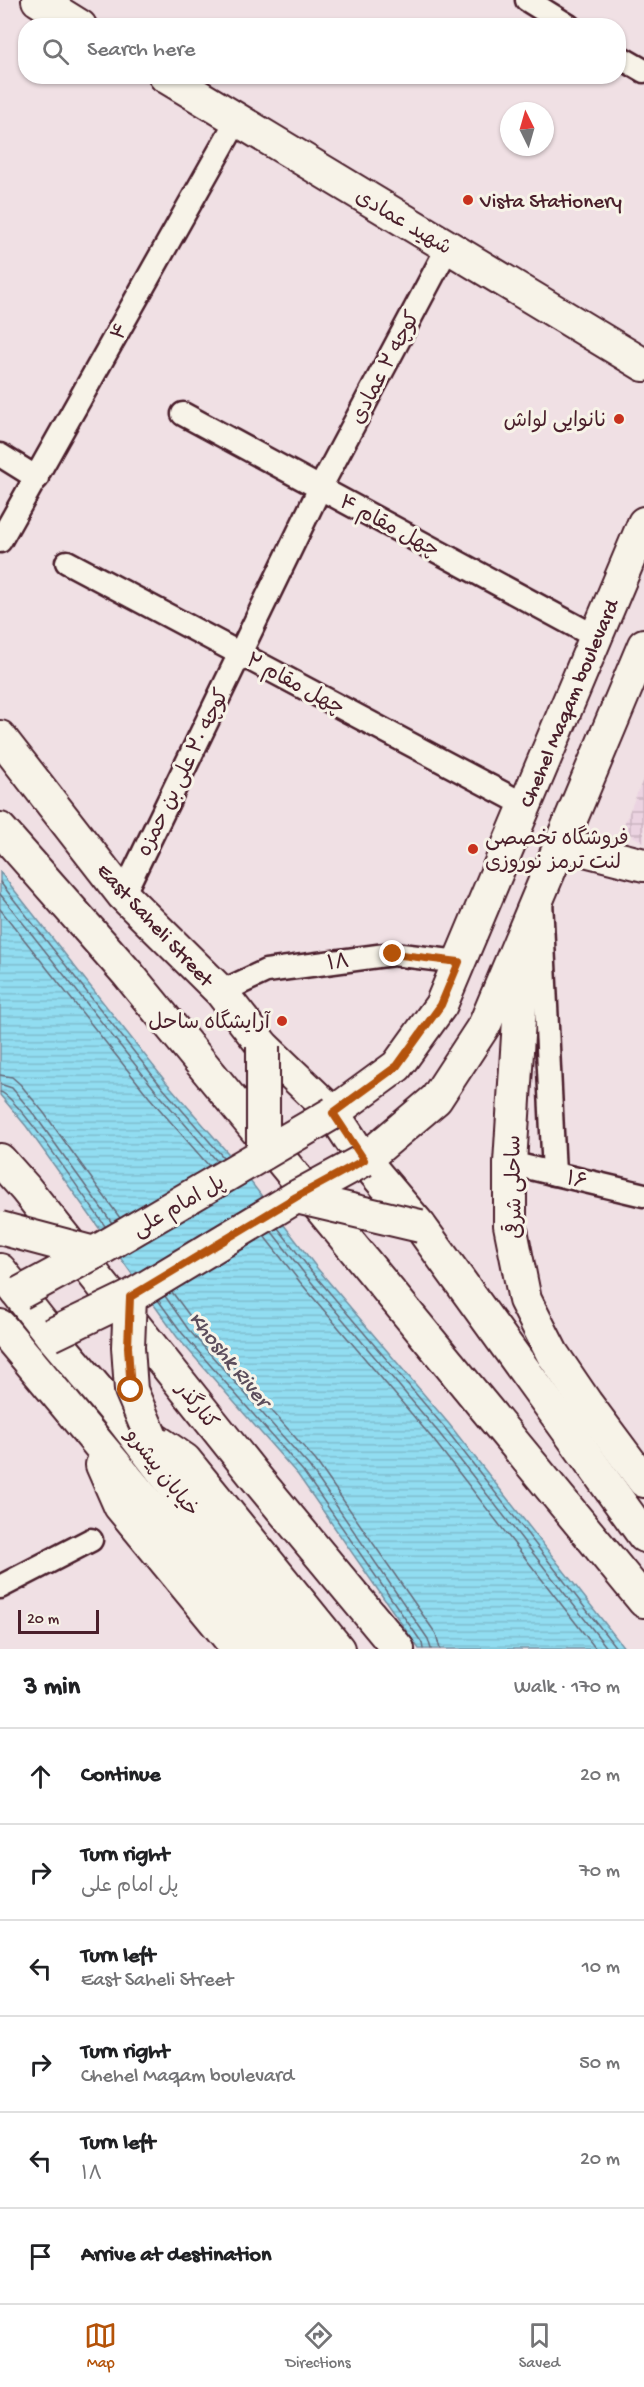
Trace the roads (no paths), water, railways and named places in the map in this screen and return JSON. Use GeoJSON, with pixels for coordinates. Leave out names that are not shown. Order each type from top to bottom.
{"type":"FeatureCollection","features":[{"type":"Feature","properties":{"kind":"main road"},"geometry":{"type":"LineString","coordinates":[[38,0],[67,18]]}},
{"type":"Feature","properties":{"kind":"main road","name":"شهید عمادی"},"geometry":{"type":"LineString","coordinates":[[178,84],[644,365]]}},
{"type":"Feature","properties":{"kind":"main road","name":"Chehel Maqam boulevard"},"geometry":{"type":"LineString","coordinates":[[333,1113],[397,1066],[441,1005],[644,523]]}},
{"type":"Feature","properties":{"kind":"main road"},"geometry":{"type":"LineString","coordinates":[[5,1344],[51,1335],[130,1297],[296,1197],[364,1160],[436,1099],[485,1024],[644,645]]}},
{"type":"Feature","properties":{"kind":"main road","name":"East Saheli Street"},"geometry":{"type":"LineString","coordinates":[[0,737],[123,895],[221,992],[263,1046],[333,1113],[364,1160]]}},
{"type":"Feature","properties":{"kind":"main road"},"geometry":{"type":"LineString","coordinates":[[0,829],[128,974],[644,1601]]}},
{"type":"Feature","properties":{"kind":"main road"},"geometry":{"type":"LineString","coordinates":[[561,844],[644,865]]}},
{"type":"Feature","properties":{"kind":"main road","name":"ساحلی شرقی"},"geometry":{"type":"LineString","coordinates":[[525,929],[510,1163],[510,1225],[525,1300],[552,1353],[644,1481]]}},
{"type":"Feature","properties":{"kind":"main road"},"geometry":{"type":"LineString","coordinates":[[263,1046],[263,1154]]}},
{"type":"Feature","properties":{"kind":"main road","name":"پل امام علی"},"geometry":{"type":"LineString","coordinates":[[10,1298],[94,1253],[333,1113]]}},
{"type":"Feature","properties":{"kind":"main road","name":"کنارگذر"},"geometry":{"type":"LineString","coordinates":[[0,1160],[33,1197],[257,1479],[398,1649]]}},
{"type":"Feature","properties":{"kind":"main road"},"geometry":{"type":"LineString","coordinates":[[364,1160],[420,1226],[644,1536]]}},
{"type":"Feature","properties":{"kind":"main road"},"geometry":{"type":"LineString","coordinates":[[296,1197],[420,1226]]}},
{"type":"Feature","properties":{"kind":"main road"},"geometry":{"type":"LineString","coordinates":[[0,1228],[94,1253]]}},
{"type":"Feature","properties":{"kind":"main road","name":"خیابان پیشرو"},"geometry":{"type":"LineString","coordinates":[[0,1270],[10,1298],[51,1335],[118,1414],[301,1649]]}},
{"type":"Feature","properties":{"kind":"main road"},"geometry":{"type":"LineString","coordinates":[[130,1297],[128,1347],[131,1390],[151,1437]]}},
{"type":"Feature","properties":{"kind":"main road","name":"خیابان پیشرو"},"geometry":{"type":"LineString","coordinates":[[5,1344],[89,1434],[269,1649]]}},
{"type":"Feature","properties":{"kind":"main road"},"geometry":{"type":"LineString","coordinates":[[118,1414],[184,1460],[338,1649]]}},
{"type":"Feature","properties":{"kind":"main road"},"geometry":{"type":"LineString","coordinates":[[89,1434],[120,1506],[238,1649]]}},
{"type":"Feature","properties":{"kind":"street"},"geometry":{"type":"LineString","coordinates":[[527,0],[556,18]]}},
{"type":"Feature","properties":{"kind":"street"},"geometry":{"type":"LineString","coordinates":[[626,61],[644,71]]}},
{"type":"Feature","properties":{"kind":"street","name":"۴"},"geometry":{"type":"LineString","coordinates":[[0,541],[237,120]]}},
{"type":"Feature","properties":{"kind":"street","name":"کوچه ۲ عمادی"},"geometry":{"type":"LineString","coordinates":[[320,488],[448,247]]}},
{"type":"Feature","properties":{"kind":"street","name":"چهل مقام ۴"},"geometry":{"type":"LineString","coordinates":[[183,414],[596,637]]}},
{"type":"Feature","properties":{"kind":"street"},"geometry":{"type":"LineString","coordinates":[[0,455],[37,478]]}},
{"type":"Feature","properties":{"kind":"street","name":"کوچه ۲۰ علی بن حمزه"},"geometry":{"type":"LineString","coordinates":[[123,895],[320,488]]}},
{"type":"Feature","properties":{"kind":"street","name":"چهل مقام ۲"},"geometry":{"type":"LineString","coordinates":[[67,561],[525,805]]}},
{"type":"Feature","properties":{"kind":"street"},"geometry":{"type":"LineString","coordinates":[[540,892],[554,1174]]}},
{"type":"Feature","properties":{"kind":"street","name":"۱۸"},"geometry":{"type":"LineString","coordinates":[[221,992],[266,971],[393,954],[459,962]]}},
{"type":"Feature","properties":{"kind":"street","name":"۱۶"},"geometry":{"type":"LineString","coordinates":[[510,1163],[644,1195]]}},
{"type":"Feature","properties":{"kind":"street"},"geometry":{"type":"LineString","coordinates":[[0,1587],[91,1540]]}},
{"type":"Feature","properties":{"kind":"water","name":"Khoshk River"},"geometry":{"type":"Polygon","coordinates":[[[0,872],[166,1082],[234,1160],[317,1268],[449,1424],[625,1649],[419,1649],[298,1475],[177,1337],[26,1126],[0,1095],[0,872]]]}},
{"type":"Feature","properties":{"kind":"place","name":"Vista Stationery"},"geometry":{"type":"Point","coordinates":[468,200]}},
{"type":"Feature","properties":{"kind":"place","name":"نانوایی لواش"},"geometry":{"type":"Point","coordinates":[619,419]}},
{"type":"Feature","properties":{"kind":"place","name":"فروشگاه تخصصی لنت ترمز نوروزی"},"geometry":{"type":"Point","coordinates":[473,849]}},
{"type":"Feature","properties":{"kind":"place","name":"آرایشگاه ساحل"},"geometry":{"type":"Point","coordinates":[282,1021]}}]}
